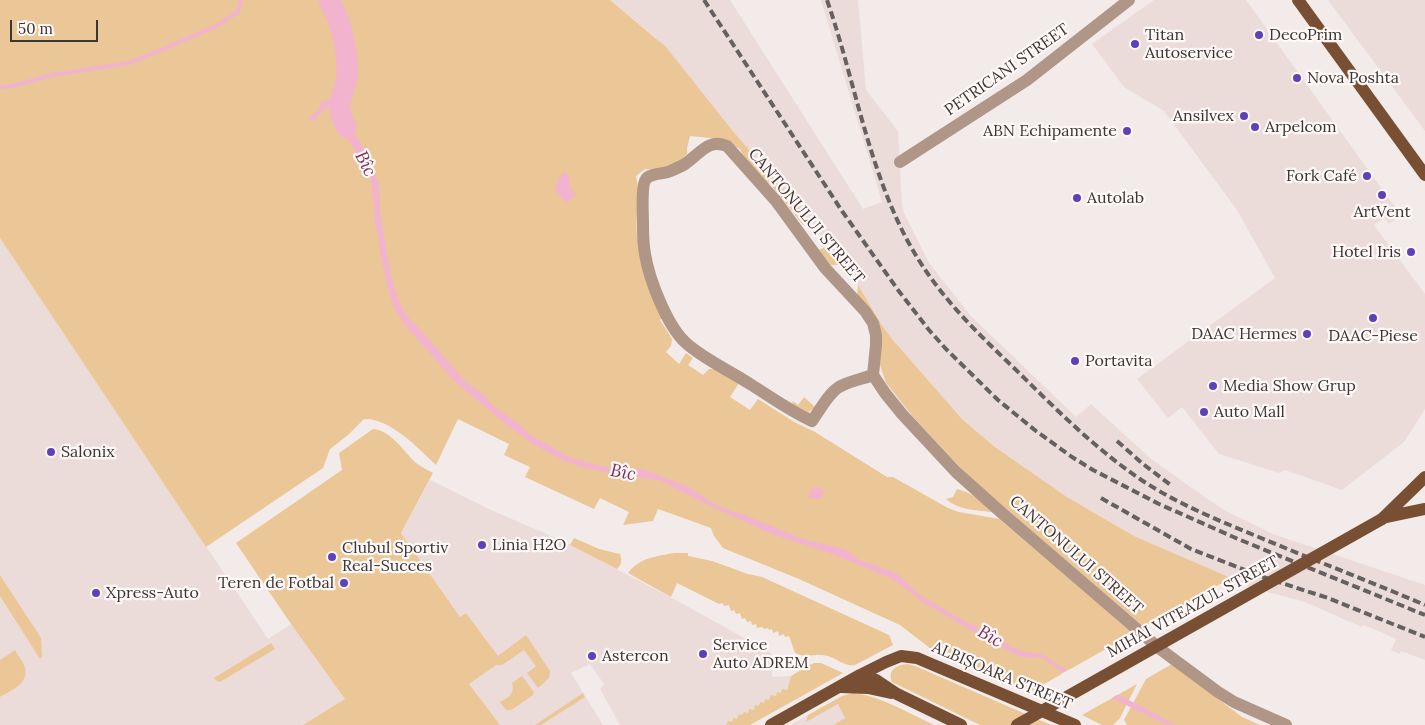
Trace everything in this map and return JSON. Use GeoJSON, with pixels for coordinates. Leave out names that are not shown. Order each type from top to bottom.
{"type":"FeatureCollection","features":[{"type":"Feature","properties":{"kind":"main road"},"geometry":{"type":"LineString","coordinates":[[1298,0],[1425,175]]}},
{"type":"Feature","properties":{"kind":"main road","name":"MIHAI VITEAZUL STREET"},"geometry":{"type":"LineString","coordinates":[[1017,725],[1384,518],[1425,477]]}},
{"type":"Feature","properties":{"kind":"main road","name":"MIHAI VITEAZUL STREET"},"geometry":{"type":"LineString","coordinates":[[1384,518],[1425,509]]}},
{"type":"Feature","properties":{"kind":"main road","name":"ALBIȘOARA STREET"},"geometry":{"type":"LineString","coordinates":[[771,725],[860,675],[901,656],[917,658],[1075,725]]}},
{"type":"Feature","properties":{"kind":"main road"},"geometry":{"type":"LineString","coordinates":[[860,675],[876,680],[897,694],[961,725]]}},
{"type":"Feature","properties":{"kind":"main road"},"geometry":{"type":"LineString","coordinates":[[839,687],[868,688],[897,694]]}},
{"type":"Feature","properties":{"kind":"street","name":"PETRICANI STREET"},"geometry":{"type":"LineString","coordinates":[[900,162],[1027,80],[1129,0]]}},
{"type":"Feature","properties":{"kind":"street","name":"CANTONULUI STREET"},"geometry":{"type":"LineString","coordinates":[[873,375],[839,387],[832,393],[812,421],[797,414],[720,367],[685,342],[664,309],[653,284],[644,253],[642,215],[646,179],[684,164],[711,144],[719,143],[727,146],[776,201],[824,268],[865,311],[873,323],[876,335],[873,375],[884,393],[956,472],[1134,627],[1218,692],[1250,710],[1286,725]]}},
{"type":"Feature","properties":{"kind":"shaded area"},"geometry":{"type":"Polygon","coordinates":[[[0,0],[610,0],[666,47],[732,130],[810,220],[803,225],[771,185],[761,179],[747,164],[740,149],[721,139],[690,136],[687,154],[678,162],[668,167],[645,169],[636,176],[638,191],[637,236],[663,317],[660,320],[672,339],[671,346],[666,352],[679,364],[686,353],[693,358],[688,365],[703,375],[709,369],[714,369],[739,383],[730,397],[750,410],[758,399],[887,477],[893,477],[948,508],[959,512],[999,519],[1134,633],[1030,692],[935,652],[900,625],[799,579],[723,548],[714,536],[711,528],[658,509],[653,521],[623,525],[629,512],[600,498],[594,509],[525,477],[530,467],[504,455],[509,444],[458,419],[436,465],[403,435],[384,423],[364,419],[330,449],[323,468],[206,547],[0,238],[0,0]]]}},
{"type":"Feature","properties":{"kind":"shaded area"},"geometry":{"type":"Polygon","coordinates":[[[610,0],[730,0],[863,209],[882,202],[821,0],[858,0],[866,90],[898,131],[904,213],[929,263],[971,316],[1076,417],[1091,404],[1150,458],[1224,510],[1273,534],[1425,585],[1425,660],[1401,651],[1399,654],[1391,650],[1396,639],[1381,632],[1363,625],[1362,627],[1305,602],[1253,588],[1134,536],[1067,497],[995,447],[962,419],[893,340],[881,324],[858,285],[827,246],[810,220],[655,37],[610,0]]]}},
{"type":"Feature","properties":{"kind":"shaded area"},"geometry":{"type":"Polygon","coordinates":[[[1154,0],[1246,0],[1392,203],[1402,214],[1389,224],[1384,218],[1374,225],[1425,294],[1425,409],[1404,442],[1342,490],[1285,470],[1279,473],[1219,454],[1182,407],[1168,418],[1137,379],[1275,278],[1237,210],[1164,111],[1124,87],[1092,44],[1154,0]]]}},
{"type":"Feature","properties":{"kind":"shaded area"},"geometry":{"type":"Polygon","coordinates":[[[1328,0],[1425,0],[1425,131],[1328,0]]]}},
{"type":"Feature","properties":{"kind":"shaded area"},"geometry":{"type":"Polygon","coordinates":[[[0,238],[268,639],[291,624],[354,711],[466,613],[460,617],[401,533],[430,480],[489,509],[567,543],[771,653],[772,677],[791,676],[787,690],[732,722],[728,721],[726,725],[620,725],[600,689],[604,684],[590,664],[571,673],[603,725],[0,725],[0,238]]]}},
{"type":"Feature","properties":{"kind":"shaded area"},"geometry":{"type":"Polygon","coordinates":[[[827,246],[841,265],[829,265],[817,251],[827,246]]]}},
{"type":"Feature","properties":{"kind":"shaded area"},"geometry":{"type":"Polygon","coordinates":[[[858,285],[881,324],[893,340],[962,419],[995,447],[1067,497],[1134,536],[1231,578],[1143,628],[987,495],[915,419],[886,383],[880,365],[881,333],[857,297],[858,285]]]}},
{"type":"Feature","properties":{"kind":"shaded area"},"geometry":{"type":"Polygon","coordinates":[[[804,397],[815,407],[808,413],[792,404],[793,401],[798,405],[804,397]]]}},
{"type":"Feature","properties":{"kind":"shaded area","name":"Clubul Sportiv Real-Succes"},"geometry":{"type":"Polygon","coordinates":[[[373,429],[392,437],[416,463],[433,473],[401,533],[460,617],[466,613],[498,656],[526,635],[550,671],[549,678],[538,688],[527,673],[536,666],[524,650],[502,665],[496,665],[469,684],[500,725],[303,725],[345,699],[236,543],[342,470],[339,453],[373,429]]]}},
{"type":"Feature","properties":{"kind":"shaded area"},"geometry":{"type":"Polygon","coordinates":[[[957,489],[976,497],[992,512],[974,510],[951,503],[946,499],[953,497],[957,489]]]}},
{"type":"Feature","properties":{"kind":"shaded area"},"geometry":{"type":"Polygon","coordinates":[[[574,538],[599,549],[620,554],[620,565],[617,569],[570,545],[574,538]]]}},
{"type":"Feature","properties":{"kind":"shaded area"},"geometry":{"type":"Polygon","coordinates":[[[675,553],[688,553],[688,556],[712,561],[762,577],[889,635],[893,645],[855,665],[845,664],[828,656],[799,655],[795,653],[789,636],[785,637],[784,634],[779,636],[778,631],[773,633],[772,629],[769,630],[768,628],[757,628],[756,624],[752,625],[751,621],[747,622],[745,618],[742,619],[740,613],[736,614],[734,610],[731,611],[729,605],[719,604],[677,583],[671,597],[628,573],[643,561],[675,553]]]}},
{"type":"Feature","properties":{"kind":"shaded area"},"geometry":{"type":"Polygon","coordinates":[[[0,575],[41,638],[42,657],[40,659],[0,596],[0,575]]]}},
{"type":"Feature","properties":{"kind":"shaded area"},"geometry":{"type":"Polygon","coordinates":[[[271,643],[275,649],[220,682],[214,678],[271,643]]]}},
{"type":"Feature","properties":{"kind":"shaded area"},"geometry":{"type":"Polygon","coordinates":[[[15,650],[24,666],[24,678],[18,686],[0,697],[0,660],[15,650]]]}},
{"type":"Feature","properties":{"kind":"shaded area"},"geometry":{"type":"Polygon","coordinates":[[[815,663],[821,663],[843,673],[750,725],[726,725],[728,721],[732,722],[733,718],[737,719],[739,714],[748,713],[749,709],[754,710],[755,705],[759,706],[760,702],[764,703],[765,699],[769,700],[771,695],[776,696],[777,692],[781,693],[782,689],[787,690],[791,676],[815,663]]]}},
{"type":"Feature","properties":{"kind":"shaded area"},"geometry":{"type":"Polygon","coordinates":[[[907,664],[1051,725],[980,725],[892,682],[892,671],[907,664]]]}},
{"type":"Feature","properties":{"kind":"shaded area"},"geometry":{"type":"Polygon","coordinates":[[[1172,664],[1242,717],[1260,725],[1127,725],[1124,720],[1146,679],[1172,664]]]}},
{"type":"Feature","properties":{"kind":"shaded area"},"geometry":{"type":"Polygon","coordinates":[[[522,676],[534,692],[533,695],[513,709],[506,710],[500,702],[510,695],[513,690],[512,683],[522,676]]]}},
{"type":"Feature","properties":{"kind":"shaded area"},"geometry":{"type":"Polygon","coordinates":[[[1137,684],[1120,718],[1113,725],[1102,725],[1082,715],[1137,684]]]}},
{"type":"Feature","properties":{"kind":"shaded area"},"geometry":{"type":"Polygon","coordinates":[[[583,693],[585,697],[541,725],[535,725],[583,693]]]}},
{"type":"Feature","properties":{"kind":"shaded area"},"geometry":{"type":"Polygon","coordinates":[[[852,693],[862,694],[883,701],[934,725],[833,725],[845,718],[838,704],[806,722],[808,715],[842,696],[852,693]]]}},
{"type":"Feature","properties":{"kind":"shaded area"},"geometry":{"type":"Polygon","coordinates":[[[838,704],[846,718],[833,725],[792,724],[808,715],[806,721],[838,704]]]}},
{"type":"Feature","properties":{"kind":"water"},"geometry":{"type":"Polygon","coordinates":[[[330,99],[340,101],[342,111],[361,144],[379,183],[380,212],[390,272],[398,299],[406,315],[465,381],[529,434],[571,458],[617,470],[641,469],[689,487],[714,504],[806,540],[850,552],[859,560],[899,575],[917,593],[1014,648],[1025,652],[1042,654],[1066,670],[1176,725],[1167,725],[1136,710],[1060,671],[1041,657],[1019,656],[986,639],[921,601],[893,579],[832,554],[772,534],[659,480],[618,475],[578,466],[560,459],[533,444],[508,426],[453,380],[397,313],[392,302],[380,253],[374,220],[371,179],[335,116],[333,107],[328,106],[313,121],[307,120],[319,109],[321,102],[330,99]]]}},
{"type":"Feature","properties":{"kind":"water"},"geometry":{"type":"Polygon","coordinates":[[[565,172],[570,177],[569,186],[576,195],[566,203],[555,190],[559,177],[565,172]]]}},
{"type":"Feature","properties":{"kind":"water"},"geometry":{"type":"Polygon","coordinates":[[[813,487],[819,487],[824,493],[820,499],[809,498],[809,493],[813,487]]]}},
{"type":"Feature","properties":{"kind":"pier"},"geometry":{"type":"Polygon","coordinates":[[[1070,669],[1120,693],[1110,699],[1061,674],[1070,669]]]}},
{"type":"Feature","properties":{"kind":"waterway"},"geometry":{"type":"LineString","coordinates":[[0,87],[9,87],[52,75],[129,63],[216,26],[238,12],[241,0]]}},
{"type":"Feature","properties":{"kind":"waterway","name":"Bîc"},"geometry":{"type":"LineString","coordinates":[[329,0],[340,26],[345,46],[347,75],[340,111],[346,127]]}},
{"type":"Feature","properties":{"kind":"railway"},"geometry":{"type":"LineString","coordinates":[[704,0],[842,211],[898,290],[946,349],[998,400],[1072,457],[1159,504],[1238,539],[1425,615]]}},
{"type":"Feature","properties":{"kind":"railway"},"geometry":{"type":"LineString","coordinates":[[827,0],[871,149],[892,208],[905,236],[928,274],[940,291],[983,338],[1090,440],[1123,467],[1154,488],[1214,518],[1425,605]]}},
{"type":"Feature","properties":{"kind":"railway"},"geometry":{"type":"LineString","coordinates":[[1117,441],[1172,486]]}},
{"type":"Feature","properties":{"kind":"railway"},"geometry":{"type":"LineString","coordinates":[[1101,498],[1191,549],[1263,577],[1328,598],[1425,637]]}},
{"type":"Feature","properties":{"kind":"place","name":"DecoPrim"},"geometry":{"type":"Point","coordinates":[1259,35]}},
{"type":"Feature","properties":{"kind":"place","name":"Titan Autoservice"},"geometry":{"type":"Point","coordinates":[1135,44]}},
{"type":"Feature","properties":{"kind":"place","name":"Nova Poshta"},"geometry":{"type":"Point","coordinates":[1297,78]}},
{"type":"Feature","properties":{"kind":"place","name":"Ansilvex"},"geometry":{"type":"Point","coordinates":[1244,116]}},
{"type":"Feature","properties":{"kind":"place","name":"Arpelcom"},"geometry":{"type":"Point","coordinates":[1255,127]}},
{"type":"Feature","properties":{"kind":"place","name":"ABN Echipamente"},"geometry":{"type":"Point","coordinates":[1127,131]}},
{"type":"Feature","properties":{"kind":"place","name":"Fork Café"},"geometry":{"type":"Point","coordinates":[1367,176]}},
{"type":"Feature","properties":{"kind":"place","name":"ArtVent"},"geometry":{"type":"Point","coordinates":[1382,195]}},
{"type":"Feature","properties":{"kind":"place","name":"Autolab"},"geometry":{"type":"Point","coordinates":[1077,198]}},
{"type":"Feature","properties":{"kind":"place","name":"Hotel Iris"},"geometry":{"type":"Point","coordinates":[1411,252]}},
{"type":"Feature","properties":{"kind":"place","name":"DAAC-Piese"},"geometry":{"type":"Point","coordinates":[1373,318]}},
{"type":"Feature","properties":{"kind":"place","name":"DAAC Hermes"},"geometry":{"type":"Point","coordinates":[1307,334]}},
{"type":"Feature","properties":{"kind":"place","name":"Portavita"},"geometry":{"type":"Point","coordinates":[1075,361]}},
{"type":"Feature","properties":{"kind":"place","name":"Media Show Grup"},"geometry":{"type":"Point","coordinates":[1213,386]}},
{"type":"Feature","properties":{"kind":"place","name":"Auto Mall"},"geometry":{"type":"Point","coordinates":[1204,412]}},
{"type":"Feature","properties":{"kind":"place","name":"Salonix"},"geometry":{"type":"Point","coordinates":[51,452]}},
{"type":"Feature","properties":{"kind":"place","name":"Linia H2O"},"geometry":{"type":"Point","coordinates":[482,545]}},
{"type":"Feature","properties":{"kind":"place","name":"Clubul Sportiv Real-Succes"},"geometry":{"type":"Point","coordinates":[332,557]}},
{"type":"Feature","properties":{"kind":"place","name":"Teren de Fotbal"},"geometry":{"type":"Point","coordinates":[344,583]}},
{"type":"Feature","properties":{"kind":"place","name":"Xpress-Auto"},"geometry":{"type":"Point","coordinates":[96,593]}},
{"type":"Feature","properties":{"kind":"place","name":"Service Auto ADREM"},"geometry":{"type":"Point","coordinates":[703,654]}},
{"type":"Feature","properties":{"kind":"place","name":"Astercon"},"geometry":{"type":"Point","coordinates":[592,656]}}]}
